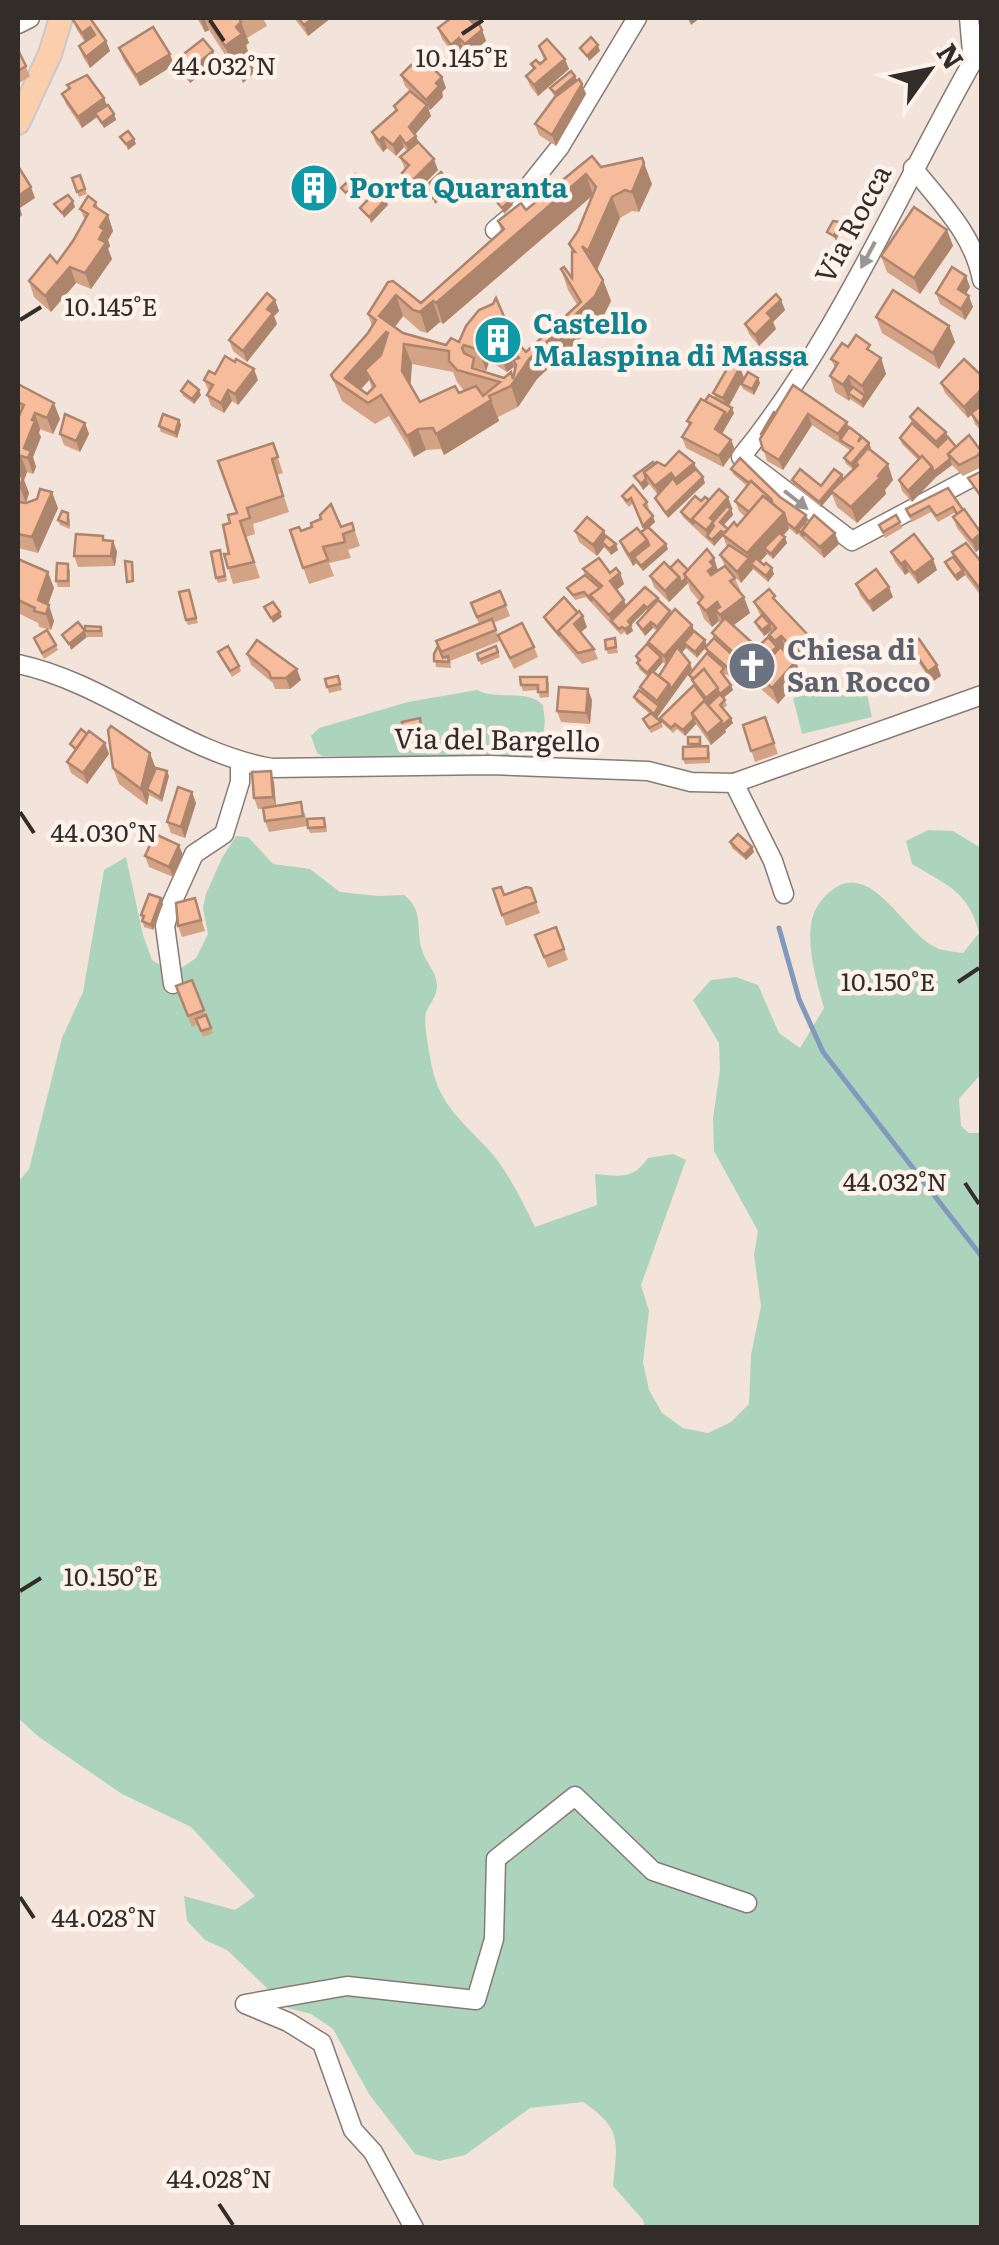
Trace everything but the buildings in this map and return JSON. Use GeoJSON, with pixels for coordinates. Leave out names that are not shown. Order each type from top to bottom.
{"type":"FeatureCollection","features":[{"type":"Feature","properties":{"kind":"main road"},"geometry":{"type":"LineString","coordinates":[[18,123],[50,54],[60,18]]}},
{"type":"Feature","properties":{"kind":"street"},"geometry":{"type":"LineString","coordinates":[[18,24],[30,18]]}},
{"type":"Feature","properties":{"kind":"street"},"geometry":{"type":"LineString","coordinates":[[495,230],[526,204],[524,192],[560,148],[637,18]]}},
{"type":"Feature","properties":{"kind":"street"},"geometry":{"type":"LineString","coordinates":[[969,18],[973,61]]}},
{"type":"Feature","properties":{"kind":"street","name":"Via Rocca"},"geometry":{"type":"LineString","coordinates":[[982,33],[973,61],[841,306],[767,425],[741,457],[852,541],[982,472]]}},
{"type":"Feature","properties":{"kind":"street"},"geometry":{"type":"LineString","coordinates":[[913,168],[962,229],[982,280]]}},
{"type":"Feature","properties":{"kind":"street","name":"Via del Bargello"},"geometry":{"type":"LineString","coordinates":[[18,664],[93,691],[240,763],[272,768],[490,765],[648,770],[691,782],[734,782],[982,695]]}},
{"type":"Feature","properties":{"kind":"street"},"geometry":{"type":"LineString","coordinates":[[173,984],[165,926],[170,905],[194,854],[224,834],[240,782],[240,763]]}},
{"type":"Feature","properties":{"kind":"street"},"geometry":{"type":"LineString","coordinates":[[734,782],[773,862],[784,894]]}},
{"type":"Feature","properties":{"kind":"street"},"geometry":{"type":"LineString","coordinates":[[414,2228],[373,2152],[353,2130],[322,2043],[288,2022],[244,2004],[347,1986],[476,2000],[494,1939],[496,1859],[575,1796],[653,1871],[747,1903]]}},
{"type":"Feature","properties":{"kind":"green space"},"geometry":{"type":"Polygon","coordinates":[[[864,681],[872,717],[802,734],[793,698],[864,681]]]}},
{"type":"Feature","properties":{"kind":"green space"},"geometry":{"type":"Polygon","coordinates":[[[477,690],[528,697],[543,705],[540,758],[323,756],[317,753],[311,736],[319,728],[408,702],[477,690]]]}},
{"type":"Feature","properties":{"kind":"green space"},"geometry":{"type":"Polygon","coordinates":[[[928,830],[953,831],[981,848],[981,1074],[959,1099],[961,1126],[969,1133],[982,1133],[981,2227],[645,2227],[613,2186],[616,2147],[611,2129],[583,2102],[530,2108],[465,2155],[439,2161],[415,2154],[369,2094],[333,2029],[311,2014],[288,2008],[227,1950],[205,1940],[187,1921],[184,1896],[235,1910],[255,1896],[191,1827],[122,1794],[18,1718],[18,1182],[29,1169],[62,1038],[83,992],[104,870],[126,857],[152,960],[174,973],[196,958],[208,934],[203,908],[222,858],[236,836],[248,837],[273,864],[310,869],[340,892],[404,895],[411,901],[417,914],[422,950],[437,985],[425,1017],[428,1048],[440,1092],[501,1166],[535,1227],[597,1205],[595,1174],[625,1175],[637,1170],[648,1158],[673,1154],[686,1160],[641,1285],[649,1311],[643,1362],[649,1390],[662,1413],[683,1428],[708,1433],[731,1422],[749,1404],[751,1355],[761,1306],[754,1255],[758,1231],[714,1151],[719,1043],[693,1000],[711,980],[736,977],[758,985],[779,1033],[800,1048],[824,1008],[811,953],[814,912],[838,886],[854,883],[884,899],[925,941],[939,949],[963,953],[979,933],[969,908],[955,891],[912,864],[906,841],[928,830]]]}},
{"type":"Feature","properties":{"kind":"waterway"},"geometry":{"type":"LineString","coordinates":[[779,928],[799,999],[823,1052],[982,1257]]}},
{"type":"Feature","properties":{"kind":"place","name":"Porta Quaranta"},"geometry":{"type":"Point","coordinates":[314,188]}},
{"type":"Feature","properties":{"kind":"place","name":"Castello Malaspina di Massa"},"geometry":{"type":"Point","coordinates":[498,340]}},
{"type":"Feature","properties":{"kind":"place","name":"Chiesa di San Rocco"},"geometry":{"type":"Point","coordinates":[752,666]}}]}
